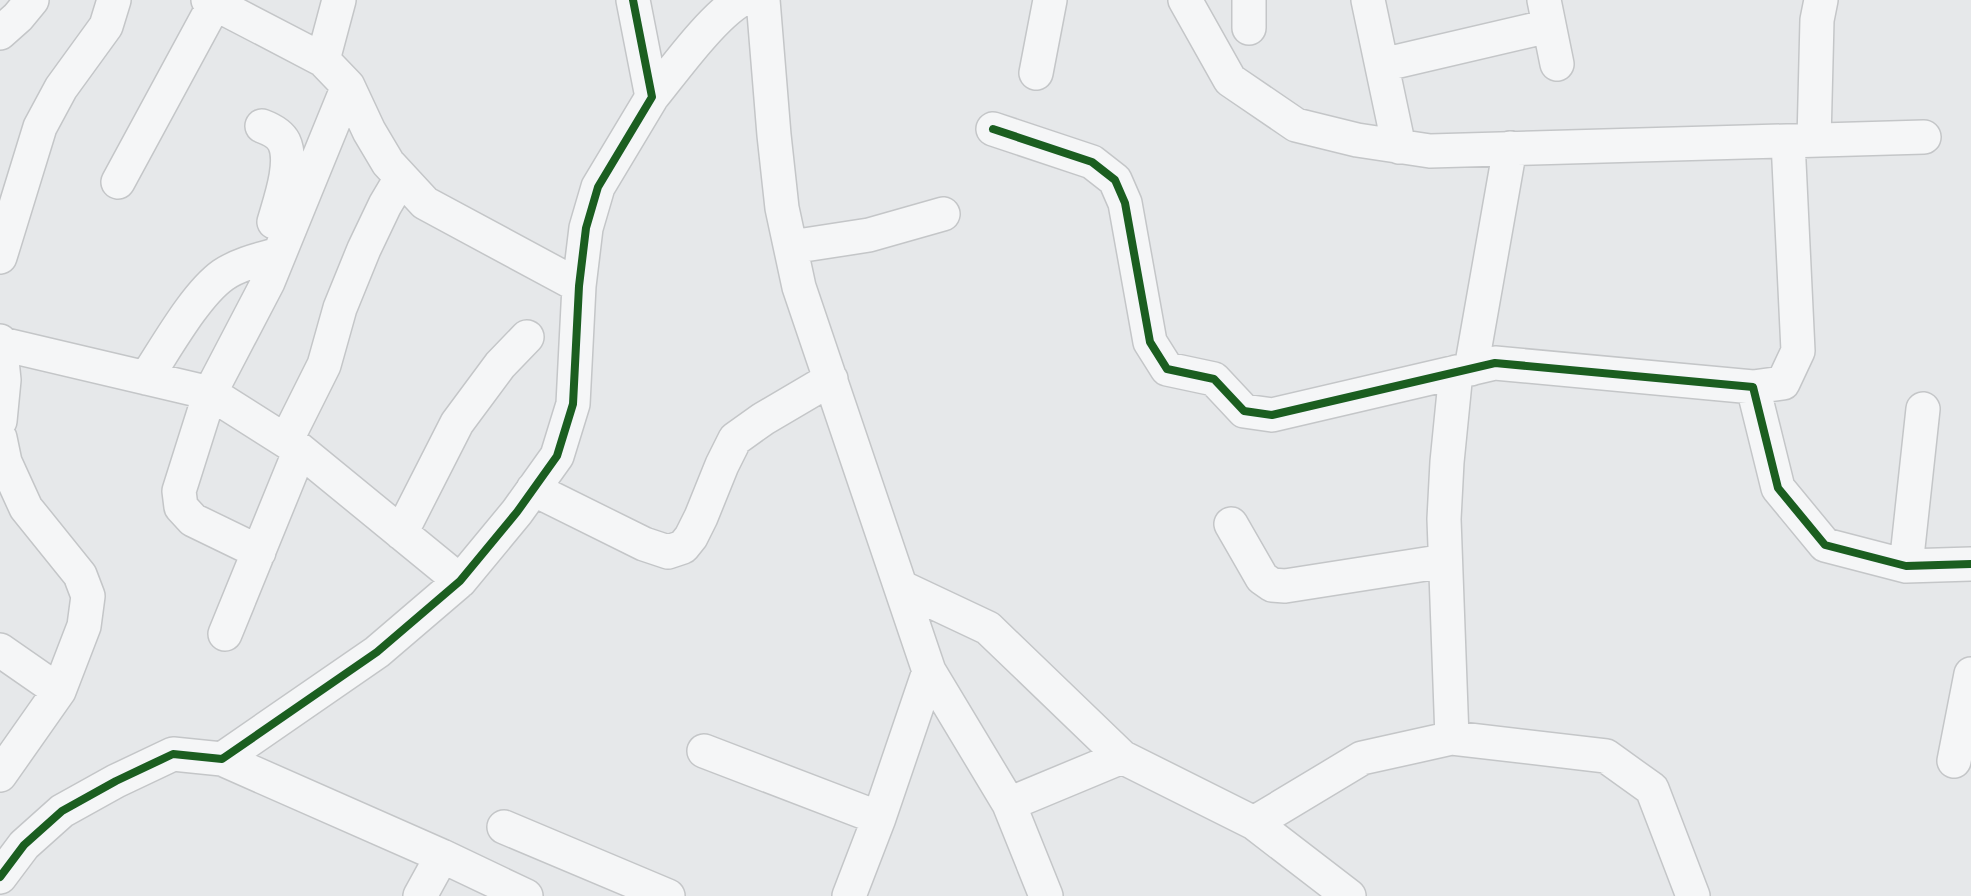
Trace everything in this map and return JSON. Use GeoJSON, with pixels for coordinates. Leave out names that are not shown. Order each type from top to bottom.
{"type":"FeatureCollection","features":[{"type":"Feature","properties":{"kind":"street"},"geometry":{"type":"LineString","coordinates":[[0,33],[32,0]]}},
{"type":"Feature","properties":{"kind":"street"},"geometry":{"type":"LineString","coordinates":[[0,257],[40,127],[61,88],[106,26],[114,0]]}},
{"type":"Feature","properties":{"kind":"street"},"geometry":{"type":"LineString","coordinates":[[323,60],[339,0]]}},
{"type":"Feature","properties":{"kind":"street"},"geometry":{"type":"LineString","coordinates":[[633,0],[651,97]]}},
{"type":"Feature","properties":{"kind":"street"},"geometry":{"type":"LineString","coordinates":[[222,759],[377,652],[460,581],[517,512],[557,456],[573,404],[579,286],[586,228],[598,187],[651,97],[708,30],[732,5],[741,0]]}},
{"type":"Feature","properties":{"kind":"street"},"geometry":{"type":"LineString","coordinates":[[763,0],[782,208],[799,287],[929,671],[1009,804],[1046,896]]}},
{"type":"Feature","properties":{"kind":"street"},"geometry":{"type":"LineString","coordinates":[[1036,73],[1050,0]]}},
{"type":"Feature","properties":{"kind":"street"},"geometry":{"type":"LineString","coordinates":[[1185,0],[1230,80],[1296,125],[1357,140],[1430,151],[1924,137]]}},
{"type":"Feature","properties":{"kind":"street"},"geometry":{"type":"LineString","coordinates":[[1368,0],[1399,147]]}},
{"type":"Feature","properties":{"kind":"street"},"geometry":{"type":"LineString","coordinates":[[993,129],[1092,162],[1115,180],[1125,203],[1149,342],[1167,369],[1214,379],[1244,411],[1272,415],[1495,363],[1753,387],[1783,383],[1798,351],[1801,140],[1821,0]]}},
{"type":"Feature","properties":{"kind":"street"},"geometry":{"type":"LineString","coordinates":[[118,182],[211,2],[323,60],[348,86],[388,163],[425,203],[579,286]]}},
{"type":"Feature","properties":{"kind":"street"},"geometry":{"type":"LineString","coordinates":[[1382,65],[1547,13],[1557,64]]}},
{"type":"Feature","properties":{"kind":"street"},"geometry":{"type":"LineString","coordinates":[[146,378],[203,292],[224,274],[272,256],[348,86]]}},
{"type":"Feature","properties":{"kind":"street"},"geometry":{"type":"LineString","coordinates":[[259,552],[193,519],[181,507],[179,491],[210,393],[268,282],[288,156],[284,141],[273,130],[262,126]]}},
{"type":"Feature","properties":{"kind":"street"},"geometry":{"type":"LineString","coordinates":[[1452,738],[1444,519],[1447,462],[1463,370],[1510,148]]}},
{"type":"Feature","properties":{"kind":"street"},"geometry":{"type":"LineString","coordinates":[[225,634],[259,552],[293,445],[324,365],[339,308],[384,205],[401,178]]}},
{"type":"Feature","properties":{"kind":"street"},"geometry":{"type":"LineString","coordinates":[[791,247],[869,235],[942,214]]}},
{"type":"Feature","properties":{"kind":"street"},"geometry":{"type":"LineString","coordinates":[[401,533],[457,423],[494,372],[527,338]]}},
{"type":"Feature","properties":{"kind":"street"},"geometry":{"type":"LineString","coordinates":[[0,421],[4,380],[1,342],[210,393],[293,445],[460,581]]}},
{"type":"Feature","properties":{"kind":"street"},"geometry":{"type":"LineString","coordinates":[[533,489],[644,544],[668,552],[683,547],[701,517],[735,439],[763,419],[831,379]]}},
{"type":"Feature","properties":{"kind":"street"},"geometry":{"type":"LineString","coordinates":[[1753,387],[1778,488],[1825,545],[1906,566],[1971,564]]}},
{"type":"Feature","properties":{"kind":"street"},"geometry":{"type":"LineString","coordinates":[[1906,566],[1923,409]]}},
{"type":"Feature","properties":{"kind":"street"},"geometry":{"type":"LineString","coordinates":[[0,438],[5,462],[26,508],[80,575],[88,596],[84,626],[59,691],[0,775]]}},
{"type":"Feature","properties":{"kind":"street"},"geometry":{"type":"LineString","coordinates":[[1231,524],[1262,579],[1272,585],[1286,586],[1445,561]]}},
{"type":"Feature","properties":{"kind":"street"},"geometry":{"type":"LineString","coordinates":[[901,587],[988,628],[1122,757],[1254,823],[1349,896]]}},
{"type":"Feature","properties":{"kind":"street"},"geometry":{"type":"LineString","coordinates":[[0,650],[59,691]]}},
{"type":"Feature","properties":{"kind":"street"},"geometry":{"type":"LineString","coordinates":[[849,896],[879,819],[929,671]]}},
{"type":"Feature","properties":{"kind":"street"},"geometry":{"type":"LineString","coordinates":[[1954,761],[1971,674]]}},
{"type":"Feature","properties":{"kind":"street"},"geometry":{"type":"LineString","coordinates":[[1254,823],[1362,758],[1452,738],[1606,756],[1652,789],[1693,896]]}},
{"type":"Feature","properties":{"kind":"street"},"geometry":{"type":"LineString","coordinates":[[704,751],[879,819]]}},
{"type":"Feature","properties":{"kind":"street"},"geometry":{"type":"LineString","coordinates":[[0,877],[24,845],[62,811],[173,754],[222,759],[442,856],[526,896]]}},
{"type":"Feature","properties":{"kind":"street"},"geometry":{"type":"LineString","coordinates":[[1009,804],[1122,757]]}},
{"type":"Feature","properties":{"kind":"street"},"geometry":{"type":"LineString","coordinates":[[504,827],[668,896]]}},
{"type":"Feature","properties":{"kind":"street"},"geometry":{"type":"LineString","coordinates":[[420,896],[442,856]]}},
{"type":"Feature","properties":{"kind":"cycle path"},"geometry":{"type":"LineString","coordinates":[[0,877],[24,845],[62,811],[116,781],[173,754],[222,759],[377,652],[460,581],[517,512],[557,456],[573,404],[579,286],[586,228],[598,187],[652,97],[633,0]]}},
{"type":"Feature","properties":{"kind":"cycle path"},"geometry":{"type":"LineString","coordinates":[[993,129],[1092,162],[1115,180],[1125,203],[1150,342],[1167,369],[1214,379],[1244,411],[1272,415],[1495,363],[1753,387],[1778,488],[1825,545],[1906,566],[1971,564]]}}]}
